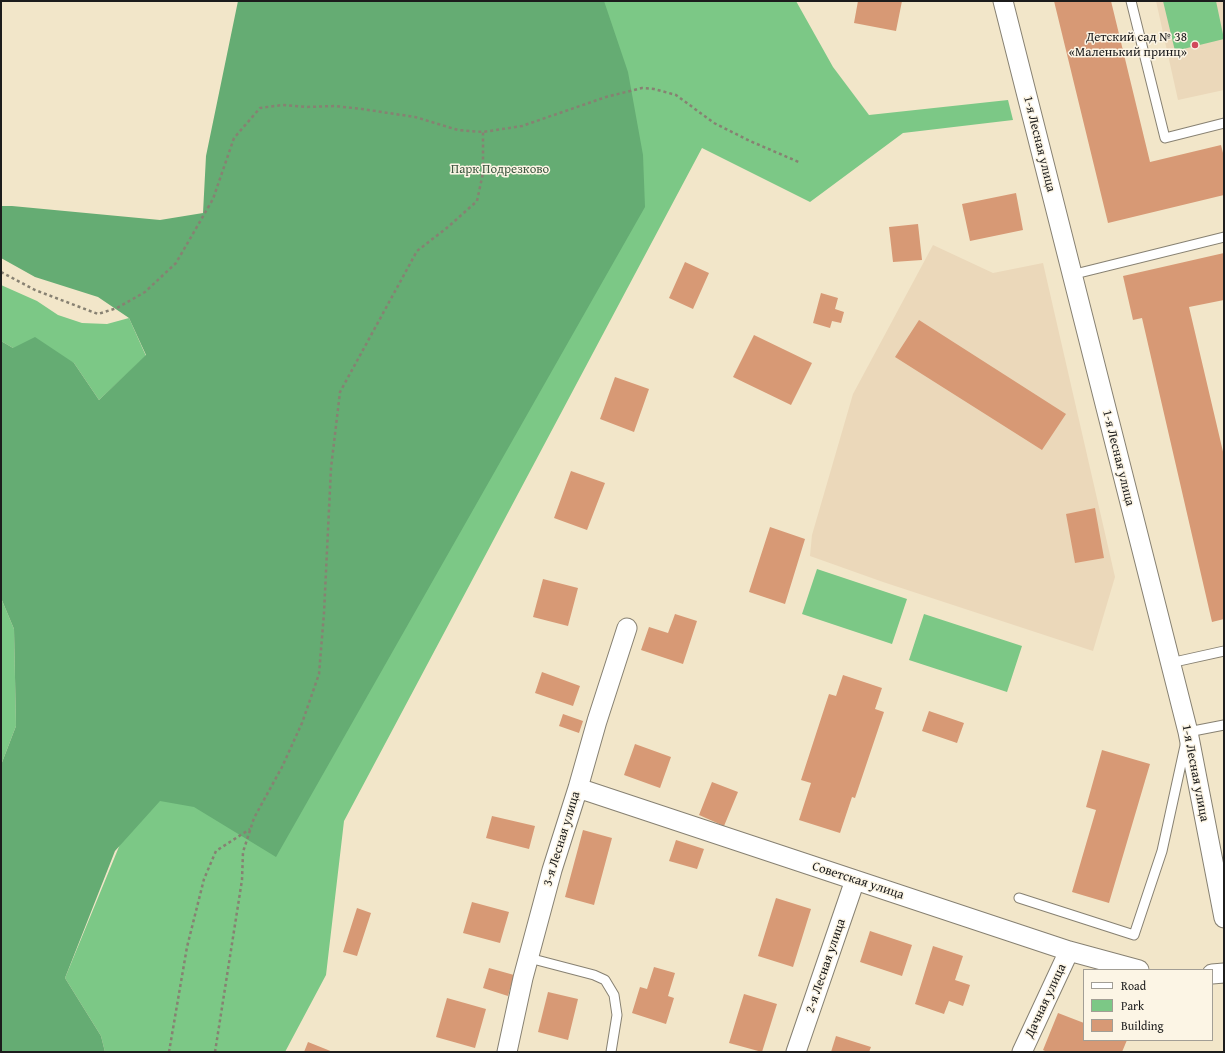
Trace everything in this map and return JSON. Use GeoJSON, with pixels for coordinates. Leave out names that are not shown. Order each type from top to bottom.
{"type":"FeatureCollection","features":[{"type":"Feature","properties":{"kind":"street","name":"1-я Лесная улица"},"geometry":{"type":"LineString","coordinates":[[1003,1],[1071,275],[1188,732],[1224,918]]}},
{"type":"Feature","properties":{"kind":"street","name":"3-я Лесная улица"},"geometry":{"type":"LineString","coordinates":[[507,1052],[523,978],[552,870],[627,628]]}},
{"type":"Feature","properties":{"kind":"street","name":"Советская улица"},"geometry":{"type":"LineString","coordinates":[[578,788],[1069,951],[1135,969]]}},
{"type":"Feature","properties":{"kind":"street","name":"2-я Лесная улица"},"geometry":{"type":"LineString","coordinates":[[796,1052],[855,880]]}},
{"type":"Feature","properties":{"kind":"street","name":"Дачная улица"},"geometry":{"type":"LineString","coordinates":[[1022,1052],[1069,951]]}},
{"type":"Feature","properties":{"kind":"street"},"geometry":{"type":"LineString","coordinates":[[1213,974],[1224,973]]}},
{"type":"Feature","properties":{"kind":"lane"},"geometry":{"type":"LineString","coordinates":[[1131,1],[1165,138],[1224,123]]}},
{"type":"Feature","properties":{"kind":"lane"},"geometry":{"type":"LineString","coordinates":[[1071,275],[1224,237]]}},
{"type":"Feature","properties":{"kind":"lane"},"geometry":{"type":"LineString","coordinates":[[1170,663],[1224,651]]}},
{"type":"Feature","properties":{"kind":"lane"},"geometry":{"type":"LineString","coordinates":[[1019,898],[1134,935],[1162,851],[1188,732],[1224,724]]}},
{"type":"Feature","properties":{"kind":"lane"},"geometry":{"type":"LineString","coordinates":[[529,958],[594,975],[605,980],[614,995],[617,1015],[611,1052]]}},
{"type":"Feature","properties":{"kind":"path"},"geometry":{"type":"LineString","coordinates":[[1,272],[35,290],[98,314],[118,308],[145,292],[176,263],[213,199],[234,138],[260,108],[282,105],[306,107],[334,106],[362,109],[415,117],[458,130],[483,132],[522,126],[606,96],[642,88],[654,89],[676,95],[714,123],[801,164]]}},
{"type":"Feature","properties":{"kind":"path"},"geometry":{"type":"LineString","coordinates":[[215,1052],[242,880],[243,852],[254,818],[282,767],[299,729],[319,674],[324,613],[331,468],[340,392],[417,250],[448,227],[478,201],[483,173],[483,132]]}},
{"type":"Feature","properties":{"kind":"path"},"geometry":{"type":"LineString","coordinates":[[169,1052],[187,947],[204,879],[216,851],[250,829]]}},
{"type":"Feature","properties":{"kind":"shaded area","name":"Детский сад № 38 «Маленький принц»"},"geometry":{"type":"Polygon","coordinates":[[[1156,1],[1224,1],[1224,90],[1178,100],[1156,1]]]}},
{"type":"Feature","properties":{"kind":"shaded area"},"geometry":{"type":"Polygon","coordinates":[[[933,245],[993,273],[1043,263],[1115,577],[1093,651],[883,582],[810,556],[812,535],[853,394],[933,245]]]}},
{"type":"Feature","properties":{"kind":"green space"},"geometry":{"type":"Polygon","coordinates":[[[238,1],[604,1],[628,72],[643,155],[645,207],[276,857],[194,807],[160,801],[115,851],[65,978],[101,1036],[105,1052],[1,1052],[1,765],[16,726],[14,629],[1,598],[1,341],[13,348],[35,337],[74,363],[99,400],[146,355],[129,318],[98,297],[35,277],[1,258],[1,206],[160,220],[203,213],[206,156],[238,1]]]}},
{"type":"Feature","properties":{"kind":"green space","name":"Парк Подрезково"},"geometry":{"type":"Polygon","coordinates":[[[363,1],[796,1],[833,67],[869,115],[1008,100],[1013,120],[903,133],[810,202],[702,148],[344,821],[326,975],[285,1052],[105,1052],[101,1036],[65,978],[206,635],[363,1]]]}},
{"type":"Feature","properties":{"kind":"green space"},"geometry":{"type":"Polygon","coordinates":[[[1163,1],[1216,1],[1224,39],[1175,51],[1163,1]]]}},
{"type":"Feature","properties":{"kind":"green space"},"geometry":{"type":"Polygon","coordinates":[[[1,285],[37,301],[58,315],[82,323],[107,324],[129,318],[146,356],[99,400],[74,363],[13,348],[1,341],[1,285]]]}},
{"type":"Feature","properties":{"kind":"green space"},"geometry":{"type":"Polygon","coordinates":[[[817,569],[907,599],[892,644],[802,614],[817,569]]]}},
{"type":"Feature","properties":{"kind":"green space"},"geometry":{"type":"Polygon","coordinates":[[[1,598],[14,629],[16,726],[1,765],[1,598]]]}},
{"type":"Feature","properties":{"kind":"green space"},"geometry":{"type":"Polygon","coordinates":[[[924,614],[1022,646],[1007,692],[909,660],[924,614]]]}},
{"type":"Feature","properties":{"kind":"building"},"geometry":{"type":"Polygon","coordinates":[[[858,1],[902,1],[896,31],[854,23],[858,1]]]}},
{"type":"Feature","properties":{"kind":"building"},"geometry":{"type":"Polygon","coordinates":[[[1054,1],[1111,1],[1150,162],[1221,145],[1224,157],[1224,195],[1108,223],[1054,1]]]}},
{"type":"Feature","properties":{"kind":"building"},"geometry":{"type":"Polygon","coordinates":[[[1016,193],[1023,230],[970,241],[962,204],[1016,193]]]}},
{"type":"Feature","properties":{"kind":"building"},"geometry":{"type":"Polygon","coordinates":[[[918,224],[922,260],[893,262],[889,227],[918,224]]]}},
{"type":"Feature","properties":{"kind":"building"},"geometry":{"type":"Polygon","coordinates":[[[1224,253],[1224,300],[1189,307],[1224,456],[1224,619],[1212,622],[1142,318],[1133,320],[1123,276],[1224,253]]]}},
{"type":"Feature","properties":{"kind":"building"},"geometry":{"type":"Polygon","coordinates":[[[685,262],[709,273],[693,309],[669,298],[685,262]]]}},
{"type":"Feature","properties":{"kind":"building"},"geometry":{"type":"Polygon","coordinates":[[[821,293],[838,298],[835,309],[844,312],[841,323],[832,321],[830,328],[813,323],[821,293]]]}},
{"type":"Feature","properties":{"kind":"building"},"geometry":{"type":"Polygon","coordinates":[[[919,320],[1066,414],[1042,450],[895,357],[919,320]]]}},
{"type":"Feature","properties":{"kind":"building"},"geometry":{"type":"Polygon","coordinates":[[[754,335],[812,363],[791,405],[733,377],[754,335]]]}},
{"type":"Feature","properties":{"kind":"building"},"geometry":{"type":"Polygon","coordinates":[[[615,377],[649,389],[634,432],[600,419],[615,377]]]}},
{"type":"Feature","properties":{"kind":"building"},"geometry":{"type":"Polygon","coordinates":[[[571,471],[605,483],[587,530],[554,518],[571,471]]]}},
{"type":"Feature","properties":{"kind":"building"},"geometry":{"type":"Polygon","coordinates":[[[1095,508],[1104,558],[1075,563],[1066,514],[1095,508]]]}},
{"type":"Feature","properties":{"kind":"building"},"geometry":{"type":"Polygon","coordinates":[[[770,527],[805,539],[785,604],[749,592],[770,527]]]}},
{"type":"Feature","properties":{"kind":"building"},"geometry":{"type":"Polygon","coordinates":[[[543,579],[578,588],[568,626],[533,617],[543,579]]]}},
{"type":"Feature","properties":{"kind":"building"},"geometry":{"type":"Polygon","coordinates":[[[675,614],[697,621],[683,664],[641,650],[649,627],[668,633],[675,614]]]}},
{"type":"Feature","properties":{"kind":"building"},"geometry":{"type":"Polygon","coordinates":[[[542,672],[580,686],[573,706],[535,693],[542,672]]]}},
{"type":"Feature","properties":{"kind":"building"},"geometry":{"type":"Polygon","coordinates":[[[843,675],[882,688],[875,709],[884,712],[855,798],[852,797],[840,833],[799,820],[811,783],[801,780],[829,694],[836,696],[843,675]]]}},
{"type":"Feature","properties":{"kind":"building"},"geometry":{"type":"Polygon","coordinates":[[[929,711],[964,723],[957,743],[922,731],[929,711]]]}},
{"type":"Feature","properties":{"kind":"building"},"geometry":{"type":"Polygon","coordinates":[[[563,714],[583,721],[579,733],[559,726],[563,714]]]}},
{"type":"Feature","properties":{"kind":"building"},"geometry":{"type":"Polygon","coordinates":[[[635,744],[671,757],[660,788],[624,775],[635,744]]]}},
{"type":"Feature","properties":{"kind":"building"},"geometry":{"type":"Polygon","coordinates":[[[1102,750],[1150,764],[1109,903],[1072,892],[1096,810],[1086,807],[1102,750]]]}},
{"type":"Feature","properties":{"kind":"building"},"geometry":{"type":"Polygon","coordinates":[[[712,782],[738,792],[724,826],[699,815],[712,782]]]}},
{"type":"Feature","properties":{"kind":"building"},"geometry":{"type":"Polygon","coordinates":[[[492,816],[535,826],[529,849],[486,838],[492,816]]]}},
{"type":"Feature","properties":{"kind":"building"},"geometry":{"type":"Polygon","coordinates":[[[583,830],[612,838],[594,905],[565,897],[583,830]]]}},
{"type":"Feature","properties":{"kind":"building"},"geometry":{"type":"Polygon","coordinates":[[[676,840],[704,849],[697,869],[669,861],[676,840]]]}},
{"type":"Feature","properties":{"kind":"building"},"geometry":{"type":"Polygon","coordinates":[[[776,898],[811,909],[793,967],[758,956],[776,898]]]}},
{"type":"Feature","properties":{"kind":"building"},"geometry":{"type":"Polygon","coordinates":[[[472,902],[509,912],[500,943],[463,933],[472,902]]]}},
{"type":"Feature","properties":{"kind":"building"},"geometry":{"type":"Polygon","coordinates":[[[357,908],[371,913],[357,956],[343,952],[357,908]]]}},
{"type":"Feature","properties":{"kind":"building"},"geometry":{"type":"Polygon","coordinates":[[[870,931],[912,945],[902,976],[860,962],[870,931]]]}},
{"type":"Feature","properties":{"kind":"building"},"geometry":{"type":"Polygon","coordinates":[[[933,946],[963,956],[955,980],[970,985],[963,1006],[949,1001],[944,1014],[915,1004],[933,946]]]}},
{"type":"Feature","properties":{"kind":"building"},"geometry":{"type":"Polygon","coordinates":[[[654,967],[675,973],[668,996],[674,998],[666,1024],[632,1013],[640,987],[647,989],[654,967]]]}},
{"type":"Feature","properties":{"kind":"building"},"geometry":{"type":"Polygon","coordinates":[[[489,968],[514,975],[508,996],[483,988],[489,968]]]}},
{"type":"Feature","properties":{"kind":"building"},"geometry":{"type":"Polygon","coordinates":[[[548,992],[578,999],[568,1040],[538,1032],[548,992]]]}},
{"type":"Feature","properties":{"kind":"building"},"geometry":{"type":"Polygon","coordinates":[[[744,994],[777,1004],[762,1052],[729,1043],[744,994]]]}},
{"type":"Feature","properties":{"kind":"building"},"geometry":{"type":"Polygon","coordinates":[[[447,998],[486,1009],[475,1048],[436,1037],[447,998]]]}},
{"type":"Feature","properties":{"kind":"building"},"geometry":{"type":"Polygon","coordinates":[[[1058,1013],[1083,1023],[1083,1041],[1127,1041],[1122,1052],[1047,1052],[1043,1050],[1058,1013]]]}},
{"type":"Feature","properties":{"kind":"building"},"geometry":{"type":"Polygon","coordinates":[[[836,1036],[871,1047],[869,1052],[831,1052],[836,1036]]]}},
{"type":"Feature","properties":{"kind":"building"},"geometry":{"type":"Polygon","coordinates":[[[308,1042],[333,1052],[304,1052],[308,1042]]]}},
{"type":"Feature","properties":{"kind":"place","name":"Детский сад № 38 «Маленький принц»"},"geometry":{"type":"Point","coordinates":[1195,45]}}]}
